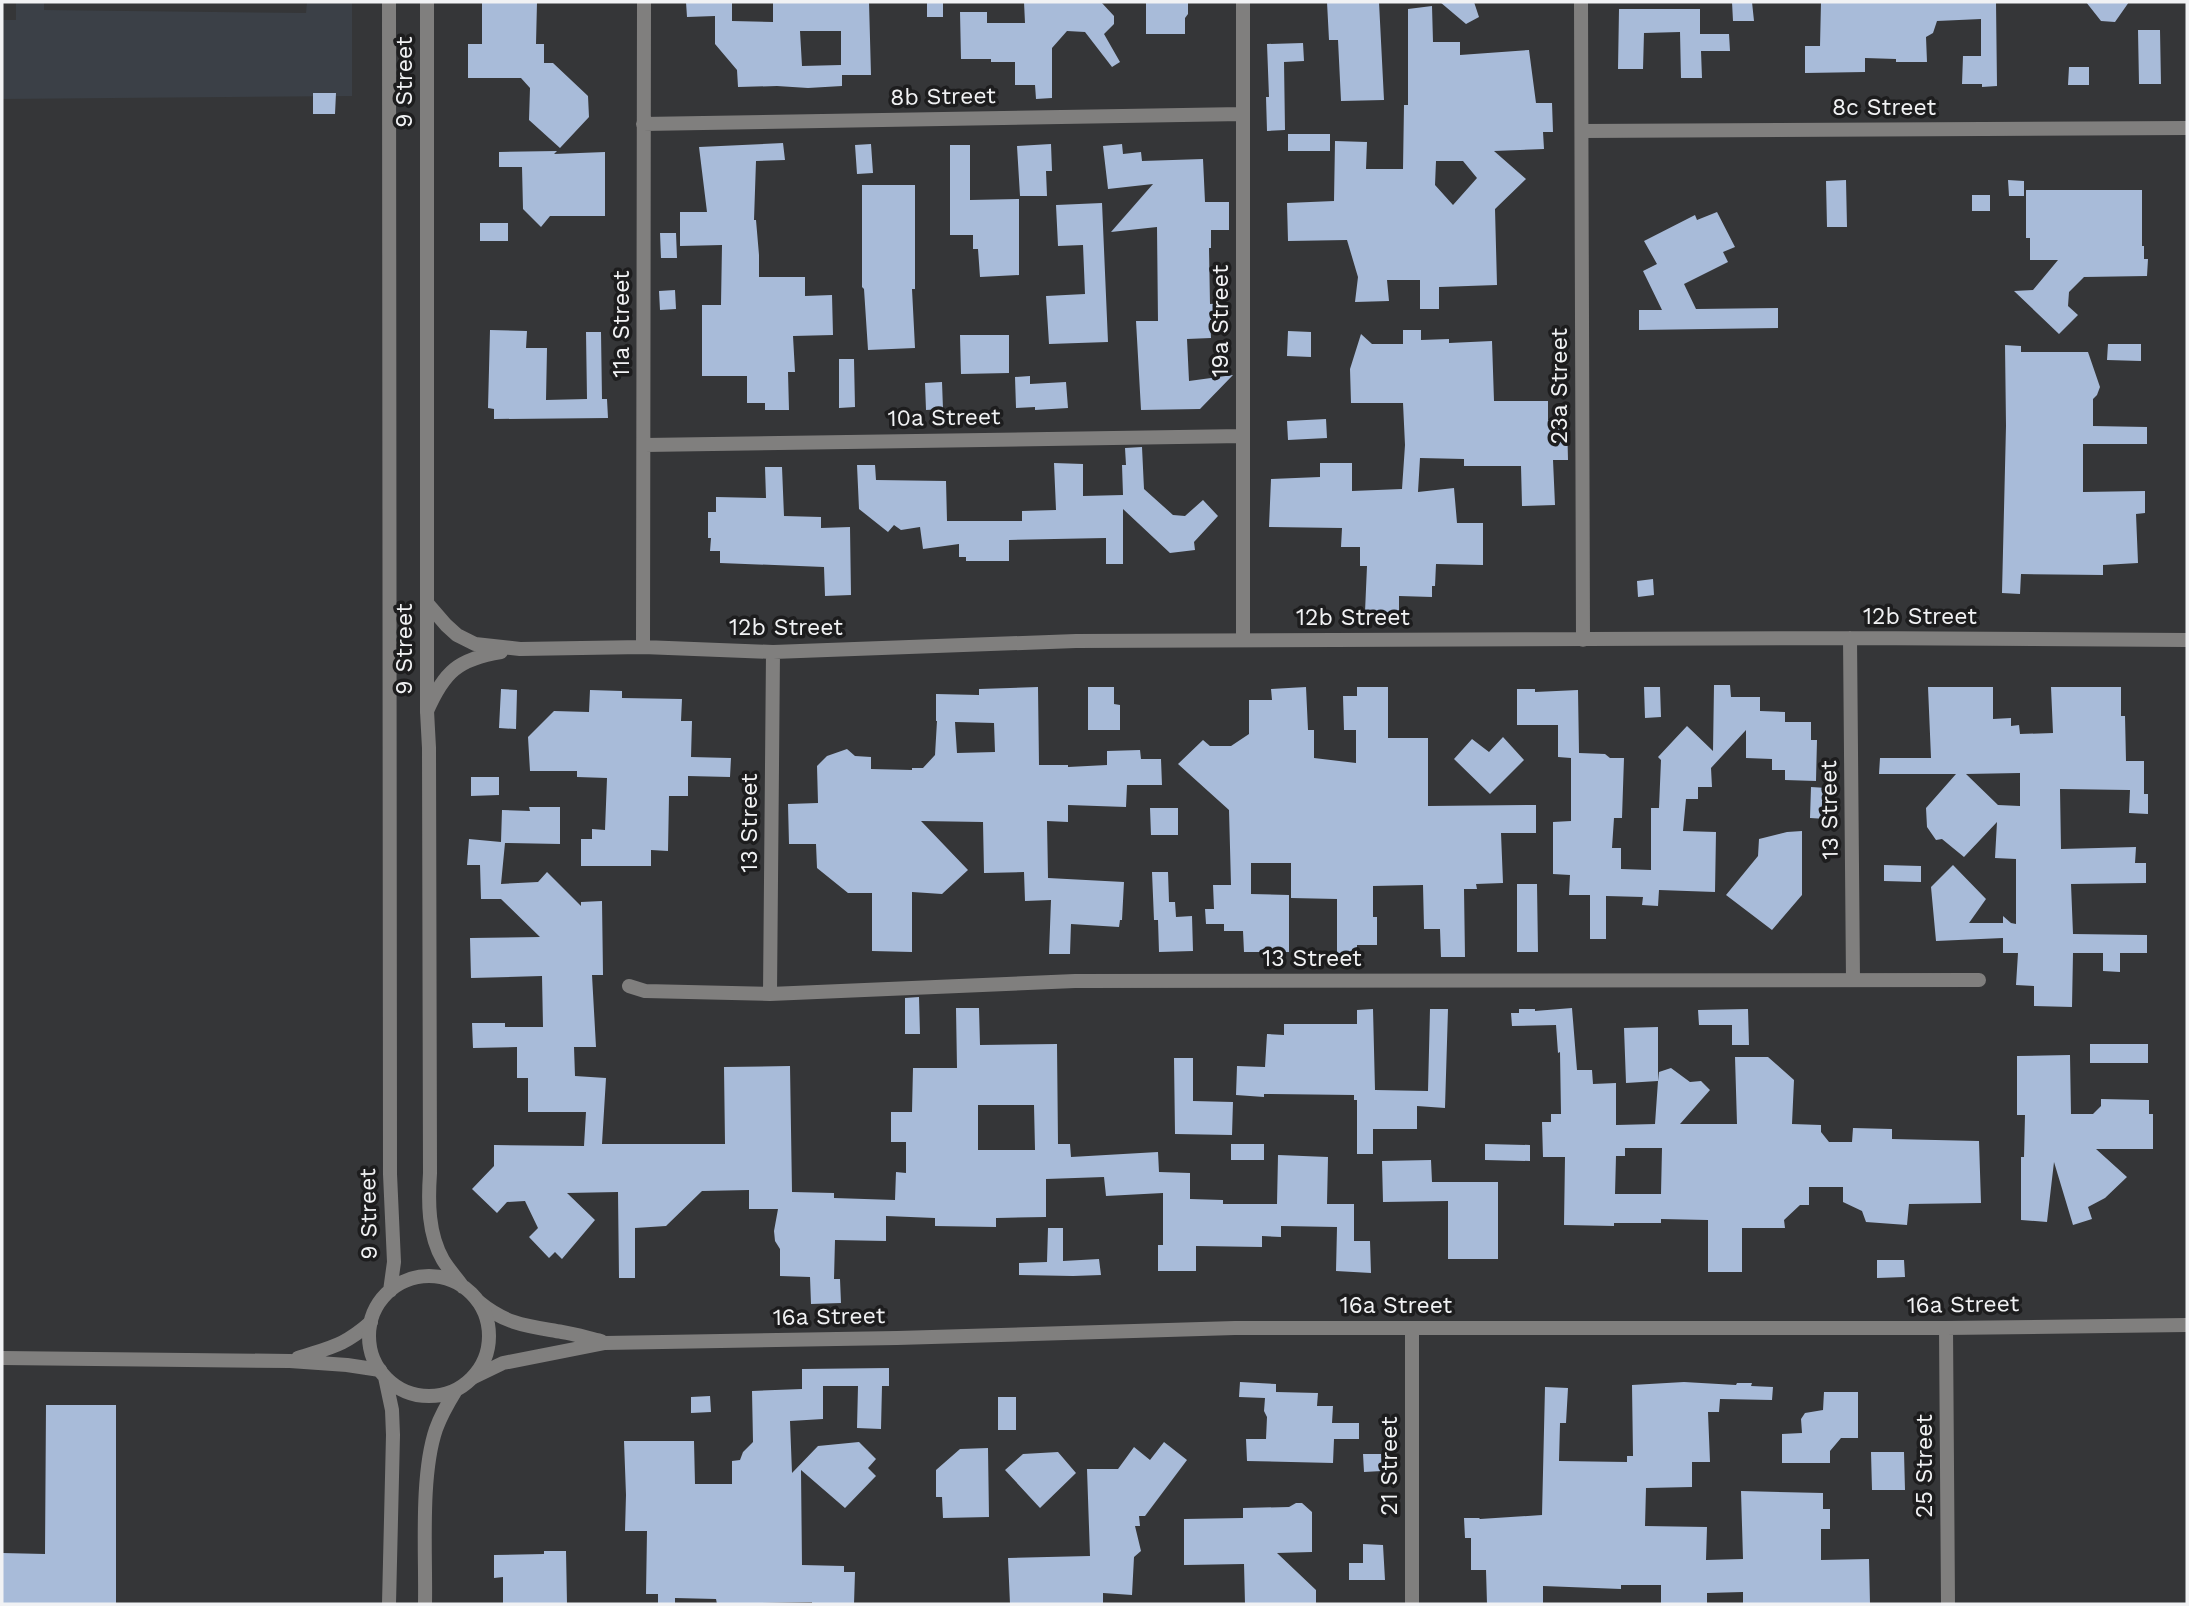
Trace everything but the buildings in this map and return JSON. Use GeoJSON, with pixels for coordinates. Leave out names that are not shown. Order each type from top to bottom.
{"type":"FeatureCollection","features":[{"type":"Feature","properties":{"kind":"street","name":"9 Street"},"geometry":{"type":"LineString","coordinates":[[389,2],[390,1160],[394,1262],[390,1291]]}},
{"type":"Feature","properties":{"kind":"street","name":"9 Street"},"geometry":{"type":"LineString","coordinates":[[427,2],[428,1206],[443,1259],[463,1287]]}},
{"type":"Feature","properties":{"kind":"street","name":"11a Street"},"geometry":{"type":"LineString","coordinates":[[643,647],[644,2]]}},
{"type":"Feature","properties":{"kind":"street","name":"19a Street"},"geometry":{"type":"LineString","coordinates":[[1242,2],[1243,640]]}},
{"type":"Feature","properties":{"kind":"street","name":"23a Street"},"geometry":{"type":"LineString","coordinates":[[1581,2],[1583,640]]}},
{"type":"Feature","properties":{"kind":"street","name":"8b Street"},"geometry":{"type":"LineString","coordinates":[[643,124],[1242,114]]}},
{"type":"Feature","properties":{"kind":"street","name":"8c Street"},"geometry":{"type":"LineString","coordinates":[[1582,131],[2187,128]]}},
{"type":"Feature","properties":{"kind":"street","name":"10a Street"},"geometry":{"type":"LineString","coordinates":[[645,445],[1243,436]]}},
{"type":"Feature","properties":{"kind":"street","name":"12b Street"},"geometry":{"type":"LineString","coordinates":[[427,603],[457,635],[475,643],[520,649]]}},
{"type":"Feature","properties":{"kind":"street","name":"13 Street"},"geometry":{"type":"LineString","coordinates":[[1850,638],[1853,981]]}},
{"type":"Feature","properties":{"kind":"street","name":"12b Street"},"geometry":{"type":"LineString","coordinates":[[426,711],[437,689],[462,662],[483,655],[520,649],[643,647],[773,652],[1076,641],[1243,640],[2187,640]]}},
{"type":"Feature","properties":{"kind":"street","name":"13 Street"},"geometry":{"type":"LineString","coordinates":[[770,993],[773,652]]}},
{"type":"Feature","properties":{"kind":"street","name":"13 Street"},"geometry":{"type":"LineString","coordinates":[[629,986],[645,990],[770,993],[1076,981],[1979,980]]}},
{"type":"Feature","properties":{"kind":"street"},"geometry":{"type":"LineString","coordinates":[[2,1358],[290,1361],[347,1365],[382,1373],[400,1389],[418,1396],[438,1396],[456,1390],[474,1377],[483,1364],[488,1348],[486,1317],[479,1302],[463,1287],[446,1278],[426,1276],[407,1280],[390,1291],[375,1310],[371,1322],[371,1347],[382,1373],[392,1410],[389,1604]]}},
{"type":"Feature","properties":{"kind":"street","name":"16a Street"},"geometry":{"type":"LineString","coordinates":[[479,1302],[493,1314],[534,1329],[563,1332],[606,1343]]}},
{"type":"Feature","properties":{"kind":"street"},"geometry":{"type":"LineString","coordinates":[[290,1361],[340,1346],[354,1338],[371,1322]]}},
{"type":"Feature","properties":{"kind":"street","name":"16a Street"},"geometry":{"type":"LineString","coordinates":[[474,1377],[503,1363],[606,1343],[1235,1328],[1946,1328],[2187,1325]]}},
{"type":"Feature","properties":{"kind":"street","name":"21 Street"},"geometry":{"type":"LineString","coordinates":[[1412,1328],[1412,1604]]}},
{"type":"Feature","properties":{"kind":"street","name":"25 Street"},"geometry":{"type":"LineString","coordinates":[[1946,1328],[1948,1604]]}},
{"type":"Feature","properties":{"kind":"street"},"geometry":{"type":"LineString","coordinates":[[425,1604],[429,1463],[435,1431],[456,1390]]}},
{"type":"Feature","properties":{"kind":"shaded area"},"geometry":{"type":"Polygon","coordinates":[[[16,2],[44,2],[44,10],[306,13],[307,2],[352,2],[352,96],[2,99],[2,20],[16,20],[16,2]]]}}]}
